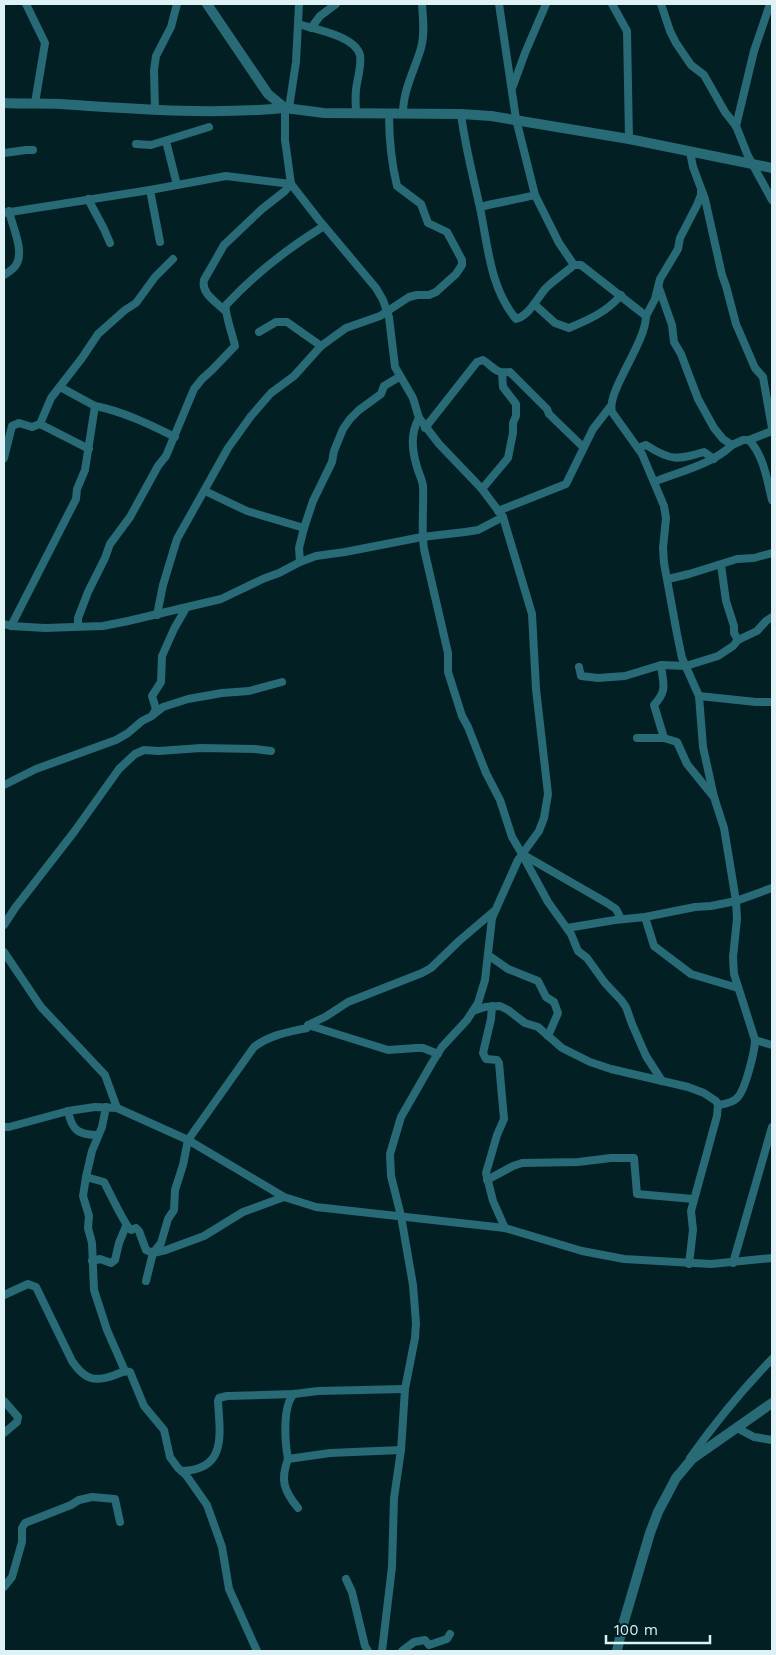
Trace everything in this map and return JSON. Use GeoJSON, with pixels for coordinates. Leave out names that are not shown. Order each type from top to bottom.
{"type":"FeatureCollection","features":[{"type":"Feature","properties":{"kind":"street"},"geometry":{"type":"LineString","coordinates":[[26,4],[45,43],[35,103]]}},
{"type":"Feature","properties":{"kind":"street"},"geometry":{"type":"LineString","coordinates":[[155,110],[154,70],[156,56],[171,27],[178,4]]}},
{"type":"Feature","properties":{"kind":"street"},"geometry":{"type":"LineString","coordinates":[[207,4],[268,94],[287,108]]}},
{"type":"Feature","properties":{"kind":"street"},"geometry":{"type":"LineString","coordinates":[[299,4],[295,74],[287,108],[285,140],[291,184],[376,288],[387,311],[391,325],[395,367],[413,398],[419,418],[425,428],[482,489],[501,514],[532,614],[538,711],[548,788],[548,801],[544,818],[535,838],[522,854],[512,872],[490,926],[485,980],[478,1003],[438,1054],[401,1117],[390,1154],[393,1182],[402,1216],[414,1285],[416,1338],[405,1389],[402,1450],[394,1498],[392,1567],[382,1651]]}},
{"type":"Feature","properties":{"kind":"street"},"geometry":{"type":"LineString","coordinates":[[311,28],[320,16],[336,4]]}},
{"type":"Feature","properties":{"kind":"street"},"geometry":{"type":"LineString","coordinates":[[403,113],[404,98],[422,46],[422,4]]}},
{"type":"Feature","properties":{"kind":"street"},"geometry":{"type":"LineString","coordinates":[[499,4],[516,119],[536,195],[558,243],[574,265]]}},
{"type":"Feature","properties":{"kind":"street"},"geometry":{"type":"LineString","coordinates":[[512,88],[546,4]]}},
{"type":"Feature","properties":{"kind":"street"},"geometry":{"type":"LineString","coordinates":[[612,4],[627,31],[629,139]]}},
{"type":"Feature","properties":{"kind":"street"},"geometry":{"type":"LineString","coordinates":[[661,4],[670,31],[679,48],[691,65],[704,75],[736,126],[748,156],[772,200]]}},
{"type":"Feature","properties":{"kind":"street"},"geometry":{"type":"LineString","coordinates":[[736,126],[754,52],[770,4]]}},
{"type":"Feature","properties":{"kind":"street"},"geometry":{"type":"LineString","coordinates":[[298,24],[353,43],[358,52],[359,70],[356,89],[356,114]]}},
{"type":"Feature","properties":{"kind":"street"},"geometry":{"type":"LineString","coordinates":[[4,103],[155,110],[246,112],[287,108],[324,113],[461,114],[516,119],[629,139],[772,168]]}},
{"type":"Feature","properties":{"kind":"street"},"geometry":{"type":"LineString","coordinates":[[157,615],[163,585],[177,539],[228,448],[246,422],[271,393],[294,376],[321,346],[346,328],[380,316],[409,297],[436,292],[456,274],[462,265],[462,260],[446,232],[428,223],[421,204],[397,186],[389,141],[389,113]]}},
{"type":"Feature","properties":{"kind":"street"},"geometry":{"type":"LineString","coordinates":[[461,114],[464,139],[480,207],[492,273],[510,312],[516,319],[520,318],[547,288],[574,265],[581,265],[646,316]]}},
{"type":"Feature","properties":{"kind":"street"},"geometry":{"type":"LineString","coordinates":[[136,144],[151,145],[208,127]]}},
{"type":"Feature","properties":{"kind":"street"},"geometry":{"type":"LineString","coordinates":[[166,141],[176,186]]}},
{"type":"Feature","properties":{"kind":"street"},"geometry":{"type":"LineString","coordinates":[[4,153],[34,150]]}},
{"type":"Feature","properties":{"kind":"street"},"geometry":{"type":"LineString","coordinates":[[654,482],[699,466],[714,459],[732,445],[772,429],[763,377],[755,368],[736,324],[722,275],[705,198],[693,167],[690,152]]}},
{"type":"Feature","properties":{"kind":"street"},"geometry":{"type":"LineString","coordinates":[[4,275],[17,264],[20,253],[6,212],[176,186],[226,176],[291,184]]}},
{"type":"Feature","properties":{"kind":"street"},"geometry":{"type":"LineString","coordinates":[[78,626],[78,618],[88,592],[110,544],[130,517],[158,466],[166,456],[194,389],[235,346],[231,326],[224,310],[206,293],[202,286],[204,280],[224,245],[291,184]]}},
{"type":"Feature","properties":{"kind":"street"},"geometry":{"type":"LineString","coordinates":[[95,406],[85,470],[77,489],[76,499],[7,625],[45,628],[103,626],[222,599],[316,556],[422,537],[478,530],[501,514],[566,484],[593,429],[610,406],[616,389],[630,364],[643,330],[646,316],[659,288],[660,279],[678,249],[680,238],[701,195],[701,186]]}},
{"type":"Feature","properties":{"kind":"street"},"geometry":{"type":"LineString","coordinates":[[150,190],[160,242]]}},
{"type":"Feature","properties":{"kind":"street"},"geometry":{"type":"LineString","coordinates":[[480,207],[536,195]]}},
{"type":"Feature","properties":{"kind":"street"},"geometry":{"type":"LineString","coordinates":[[88,199],[110,243]]}},
{"type":"Feature","properties":{"kind":"street"},"geometry":{"type":"LineString","coordinates":[[224,310],[234,296],[276,259],[324,226]]}},
{"type":"Feature","properties":{"kind":"street"},"geometry":{"type":"LineString","coordinates":[[4,458],[12,426],[19,423],[32,427],[40,424],[51,398],[98,334],[125,310],[136,303],[155,277],[173,259]]}},
{"type":"Feature","properties":{"kind":"street"},"geometry":{"type":"LineString","coordinates":[[659,288],[672,325],[674,342],[681,354],[698,399],[714,428],[723,439],[732,445]]}},
{"type":"Feature","properties":{"kind":"street"},"geometry":{"type":"LineString","coordinates":[[534,304],[555,323],[569,328],[591,319],[615,303],[621,295]]}},
{"type":"Feature","properties":{"kind":"street"},"geometry":{"type":"LineString","coordinates":[[259,332],[276,322],[287,322],[321,346]]}},
{"type":"Feature","properties":{"kind":"street"},"geometry":{"type":"LineString","coordinates":[[425,428],[477,362],[483,360],[502,373],[510,372],[547,409],[549,414],[584,447]]}},
{"type":"Feature","properties":{"kind":"street"},"geometry":{"type":"LineString","coordinates":[[482,489],[508,458],[513,434],[516,404],[503,387],[502,373]]}},
{"type":"Feature","properties":{"kind":"street"},"geometry":{"type":"LineString","coordinates":[[300,562],[299,548],[304,528],[313,501],[332,462],[334,451],[343,429],[359,410],[381,394],[384,386],[399,376]]}},
{"type":"Feature","properties":{"kind":"street"},"geometry":{"type":"LineString","coordinates":[[60,387],[95,406],[147,424],[175,437]]}},
{"type":"Feature","properties":{"kind":"street"},"geometry":{"type":"LineString","coordinates":[[610,406],[612,412],[638,448],[664,506],[666,518],[663,548],[678,644],[698,696],[702,747],[714,797],[724,828],[736,901],[734,974],[756,1040],[753,1057],[738,1098],[718,1106]]}},
{"type":"Feature","properties":{"kind":"street"},"geometry":{"type":"LineString","coordinates":[[419,418],[412,440],[423,484],[422,537],[436,607],[448,653],[448,672],[462,716],[486,773],[500,800],[512,838],[548,902],[567,928],[578,950],[587,958],[605,983],[622,1000],[646,1056],[662,1081]]}},
{"type":"Feature","properties":{"kind":"street"},"geometry":{"type":"LineString","coordinates":[[40,424],[89,449]]}},
{"type":"Feature","properties":{"kind":"street"},"geometry":{"type":"LineString","coordinates":[[748,440],[756,447],[772,500]]}},
{"type":"Feature","properties":{"kind":"street"},"geometry":{"type":"LineString","coordinates":[[638,448],[646,445],[659,453],[679,459],[704,452],[714,459]]}},
{"type":"Feature","properties":{"kind":"street"},"geometry":{"type":"LineString","coordinates":[[762,463],[772,462]]}},
{"type":"Feature","properties":{"kind":"street"},"geometry":{"type":"LineString","coordinates":[[205,491],[247,511],[304,528]]}},
{"type":"Feature","properties":{"kind":"street"},"geometry":{"type":"LineString","coordinates":[[668,579],[737,559],[754,558],[772,553]]}},
{"type":"Feature","properties":{"kind":"street"},"geometry":{"type":"LineString","coordinates":[[721,565],[726,601],[734,626],[734,633],[738,640]]}},
{"type":"Feature","properties":{"kind":"street"},"geometry":{"type":"LineString","coordinates":[[152,716],[156,709],[152,696],[161,682],[162,656],[174,628],[186,608]]}},
{"type":"Feature","properties":{"kind":"street"},"geometry":{"type":"LineString","coordinates":[[579,667],[581,676],[598,678],[625,676],[662,665],[686,666],[718,656],[733,646],[738,640],[757,631],[766,621],[772,618]]}},
{"type":"Feature","properties":{"kind":"street"},"geometry":{"type":"LineString","coordinates":[[662,665],[664,692],[654,705],[664,738]]}},
{"type":"Feature","properties":{"kind":"street"},"geometry":{"type":"LineString","coordinates":[[4,785],[36,769],[116,740],[163,707],[188,699],[222,693],[249,691],[282,682]]}},
{"type":"Feature","properties":{"kind":"street"},"geometry":{"type":"LineString","coordinates":[[698,696],[772,702]]}},
{"type":"Feature","properties":{"kind":"street"},"geometry":{"type":"LineString","coordinates":[[637,738],[664,738],[677,742],[687,764],[714,797]]}},
{"type":"Feature","properties":{"kind":"street"},"geometry":{"type":"LineString","coordinates":[[4,925],[119,769],[135,754],[144,750],[159,751],[201,748],[271,751]]}},
{"type":"Feature","properties":{"kind":"street"},"geometry":{"type":"LineString","coordinates":[[522,854],[606,903],[616,910],[622,919]]}},
{"type":"Feature","properties":{"kind":"street"},"geometry":{"type":"LineString","coordinates":[[567,928],[645,917],[695,907],[704,908],[736,901],[772,888]]}},
{"type":"Feature","properties":{"kind":"street"},"geometry":{"type":"LineString","coordinates":[[146,1281],[153,1253],[161,1243],[168,1218],[174,1210],[175,1190],[183,1166],[188,1140],[254,1047],[276,1036],[307,1028],[308,1025],[348,1002],[431,968],[459,941],[496,910]]}},
{"type":"Feature","properties":{"kind":"street"},"geometry":{"type":"LineString","coordinates":[[645,917],[654,946],[691,974],[738,988]]}},
{"type":"Feature","properties":{"kind":"street"},"geometry":{"type":"LineString","coordinates":[[4,952],[41,1007],[108,1078],[112,1097],[118,1108]]}},
{"type":"Feature","properties":{"kind":"street"},"geometry":{"type":"LineString","coordinates":[[488,955],[508,969],[538,981],[546,997],[554,1002],[558,1013],[548,1036]]}},
{"type":"Feature","properties":{"kind":"street"},"geometry":{"type":"LineString","coordinates":[[492,1006],[483,1053],[486,1059],[497,1060],[499,1063],[504,1120],[486,1173],[492,1201],[505,1228]]}},
{"type":"Feature","properties":{"kind":"street"},"geometry":{"type":"LineString","coordinates":[[473,1011],[500,1006],[525,1023],[538,1027],[562,1048],[590,1062],[627,1074],[662,1081],[704,1093],[712,1097],[718,1106],[717,1116],[693,1199],[689,1264]]}},
{"type":"Feature","properties":{"kind":"street"},"geometry":{"type":"LineString","coordinates":[[308,1025],[388,1050],[424,1048],[438,1054]]}},
{"type":"Feature","properties":{"kind":"street"},"geometry":{"type":"LineString","coordinates":[[756,1040],[772,1045]]}},
{"type":"Feature","properties":{"kind":"street"},"geometry":{"type":"LineString","coordinates":[[106,1107],[102,1126],[92,1151],[83,1196],[89,1216],[88,1228],[92,1243],[94,1290],[107,1330],[125,1371]]}},
{"type":"Feature","properties":{"kind":"street"},"geometry":{"type":"LineString","coordinates":[[4,1127],[68,1111],[106,1107],[118,1108],[188,1140],[284,1198],[316,1207],[382,1216],[402,1216],[505,1228],[596,1254],[640,1260],[689,1264],[733,1263],[772,1258]]}},
{"type":"Feature","properties":{"kind":"street"},"geometry":{"type":"LineString","coordinates":[[68,1111],[72,1125],[84,1135],[98,1135]]}},
{"type":"Feature","properties":{"kind":"street"},"geometry":{"type":"LineString","coordinates":[[733,1263],[772,1127]]}},
{"type":"Feature","properties":{"kind":"street"},"geometry":{"type":"LineString","coordinates":[[487,1180],[513,1166],[522,1164],[634,1158],[637,1194],[693,1199]]}},
{"type":"Feature","properties":{"kind":"street"},"geometry":{"type":"LineString","coordinates":[[86,1176],[104,1182],[123,1216],[126,1226],[131,1230],[136,1228],[139,1231],[146,1250],[153,1253],[204,1236],[243,1212],[284,1198]]}},
{"type":"Feature","properties":{"kind":"street"},"geometry":{"type":"LineString","coordinates":[[92,1261],[100,1259],[111,1263],[116,1260],[119,1243],[126,1226]]}},
{"type":"Feature","properties":{"kind":"street"},"geometry":{"type":"LineString","coordinates":[[4,1295],[28,1284],[36,1287],[72,1362],[86,1377],[103,1379],[125,1371],[130,1372],[144,1406],[164,1430],[170,1457],[208,1505],[222,1547],[230,1589],[256,1651]]}},
{"type":"Feature","properties":{"kind":"street"},"geometry":{"type":"LineString","coordinates":[[617,1651],[650,1533],[663,1502],[683,1468],[720,1417],[752,1379],[772,1359]]}},
{"type":"Feature","properties":{"kind":"street"},"geometry":{"type":"LineString","coordinates":[[182,1471],[200,1469],[212,1462],[216,1455],[220,1434],[219,1398],[318,1391],[405,1389]]}},
{"type":"Feature","properties":{"kind":"street"},"geometry":{"type":"LineString","coordinates":[[294,1394],[290,1399],[288,1413],[285,1443],[288,1458],[284,1471],[288,1496],[298,1508]]}},
{"type":"Feature","properties":{"kind":"street"},"geometry":{"type":"LineString","coordinates":[[4,1401],[18,1417],[17,1422],[4,1433]]}},
{"type":"Feature","properties":{"kind":"street"},"geometry":{"type":"LineString","coordinates":[[683,1468],[702,1452],[772,1403]]}},
{"type":"Feature","properties":{"kind":"street"},"geometry":{"type":"LineString","coordinates":[[737,1428],[754,1437],[772,1440]]}},
{"type":"Feature","properties":{"kind":"street"},"geometry":{"type":"LineString","coordinates":[[288,1458],[330,1453],[402,1450]]}},
{"type":"Feature","properties":{"kind":"street"},"geometry":{"type":"LineString","coordinates":[[4,1587],[12,1577],[22,1542],[22,1528],[25,1523],[79,1500],[103,1497],[115,1499],[120,1522]]}},
{"type":"Feature","properties":{"kind":"street"},"geometry":{"type":"LineString","coordinates":[[346,1578],[352,1592],[365,1646],[368,1651]]}},
{"type":"Feature","properties":{"kind":"street"},"geometry":{"type":"LineString","coordinates":[[402,1651],[414,1642],[425,1640],[429,1645],[447,1639],[450,1634]]}}]}
